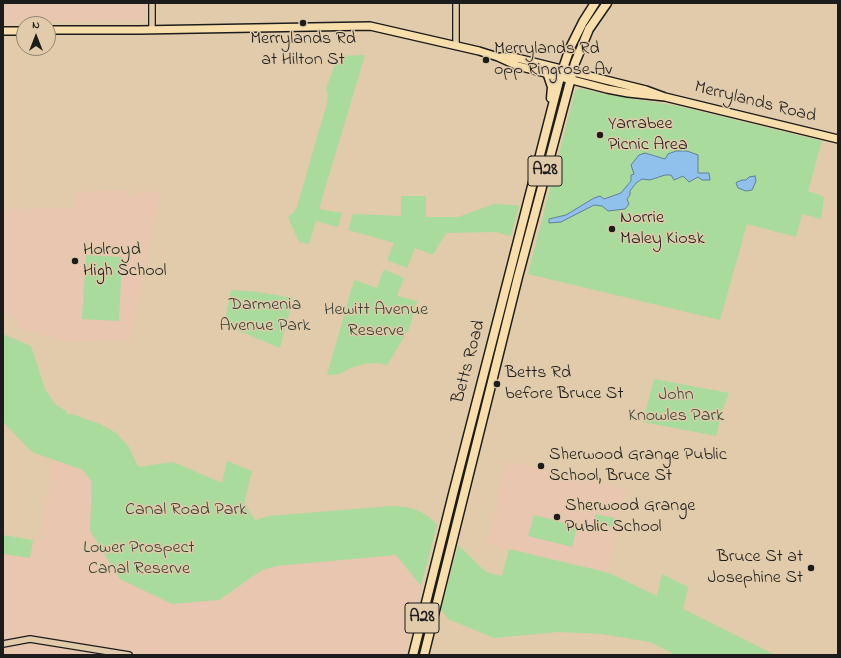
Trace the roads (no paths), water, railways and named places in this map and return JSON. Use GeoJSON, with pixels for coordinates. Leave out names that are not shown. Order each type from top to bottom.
{"type":"FeatureCollection","features":[{"type":"Feature","properties":{"kind":"highway","name":"A28"},"geometry":{"type":"LineString","coordinates":[[561,74],[576,36],[595,3]]}},
{"type":"Feature","properties":{"kind":"highway","name":"A28"},"geometry":{"type":"LineString","coordinates":[[571,76],[578,53],[589,29],[606,3]]}},
{"type":"Feature","properties":{"kind":"highway","name":"Betts Road"},"geometry":{"type":"LineString","coordinates":[[413,655],[438,551],[561,74]]}},
{"type":"Feature","properties":{"kind":"highway"},"geometry":{"type":"LineString","coordinates":[[548,75],[552,87],[552,109]]}},
{"type":"Feature","properties":{"kind":"highway","name":"Betts Road"},"geometry":{"type":"LineString","coordinates":[[424,655],[520,270],[571,76]]}},
{"type":"Feature","properties":{"kind":"main road","name":"Merrylands Road"},"geometry":{"type":"LineString","coordinates":[[56,30],[152,30],[370,26],[479,51],[498,57],[511,64],[548,75],[561,74]]}},
{"type":"Feature","properties":{"kind":"main road"},"geometry":{"type":"LineString","coordinates":[[3,31],[16,31]]}},
{"type":"Feature","properties":{"kind":"main road","name":"Merrylands Road"},"geometry":{"type":"LineString","coordinates":[[498,57],[513,57],[561,74],[628,93],[665,97],[838,139]]}},
{"type":"Feature","properties":{"kind":"street"},"geometry":{"type":"LineString","coordinates":[[152,3],[152,30]]}},
{"type":"Feature","properties":{"kind":"street"},"geometry":{"type":"LineString","coordinates":[[456,3],[456,46]]}},
{"type":"Feature","properties":{"kind":"street"},"geometry":{"type":"LineString","coordinates":[[3,644],[30,639],[129,655]]}},
{"type":"Feature","properties":{"kind":"water"},"geometry":{"type":"Polygon","coordinates":[[[676,151],[687,151],[698,155],[698,173],[709,173],[710,180],[702,180],[698,177],[689,182],[683,176],[674,180],[671,175],[665,175],[650,180],[642,179],[636,183],[630,191],[630,195],[627,199],[629,204],[625,209],[608,211],[602,206],[594,205],[561,222],[549,223],[549,219],[566,215],[594,198],[600,196],[604,199],[621,193],[631,181],[631,175],[634,174],[631,165],[639,155],[645,153],[665,159],[668,154],[676,151]]]}},
{"type":"Feature","properties":{"kind":"water"},"geometry":{"type":"Polygon","coordinates":[[[755,176],[756,181],[752,190],[746,191],[738,188],[737,182],[755,176]]]}},
{"type":"Feature","properties":{"kind":"place","name":"Merrylands Rd at Hilton St"},"geometry":{"type":"Point","coordinates":[303,23]}},
{"type":"Feature","properties":{"kind":"place","name":"Merrylands Rd opp Ringrose Av"},"geometry":{"type":"Point","coordinates":[486,60]}},
{"type":"Feature","properties":{"kind":"place","name":"Yarrabee Picnic Area"},"geometry":{"type":"Point","coordinates":[600,135]}},
{"type":"Feature","properties":{"kind":"place","name":"Norrie Maley Kiosk"},"geometry":{"type":"Point","coordinates":[612,229]}},
{"type":"Feature","properties":{"kind":"place","name":"Holroyd High School"},"geometry":{"type":"Point","coordinates":[75,261]}},
{"type":"Feature","properties":{"kind":"place","name":"Betts Rd before Bruce St"},"geometry":{"type":"Point","coordinates":[497,384]}},
{"type":"Feature","properties":{"kind":"place","name":"Sherwood Grange Public School, Bruce St"},"geometry":{"type":"Point","coordinates":[541,466]}},
{"type":"Feature","properties":{"kind":"place","name":"Sherwood Grange Public School"},"geometry":{"type":"Point","coordinates":[557,517]}},
{"type":"Feature","properties":{"kind":"place","name":"Bruce St at Josephine St"},"geometry":{"type":"Point","coordinates":[811,568]}},
{"type":"Feature","properties":{"kind":"park label","name":"Darmenia Avenue Park"},"geometry":{"type":"Point","coordinates":[265,316]}},
{"type":"Feature","properties":{"kind":"park label","name":"Hewitt Avenue Reserve"},"geometry":{"type":"Point","coordinates":[376,321]}},
{"type":"Feature","properties":{"kind":"park label","name":"John Knowles Park"},"geometry":{"type":"Point","coordinates":[676,406]}},
{"type":"Feature","properties":{"kind":"park label","name":"Canal Road Park"},"geometry":{"type":"Point","coordinates":[186,511]}},
{"type":"Feature","properties":{"kind":"park label","name":"Lower Prospect Canal Reserve"},"geometry":{"type":"Point","coordinates":[139,559]}}]}
